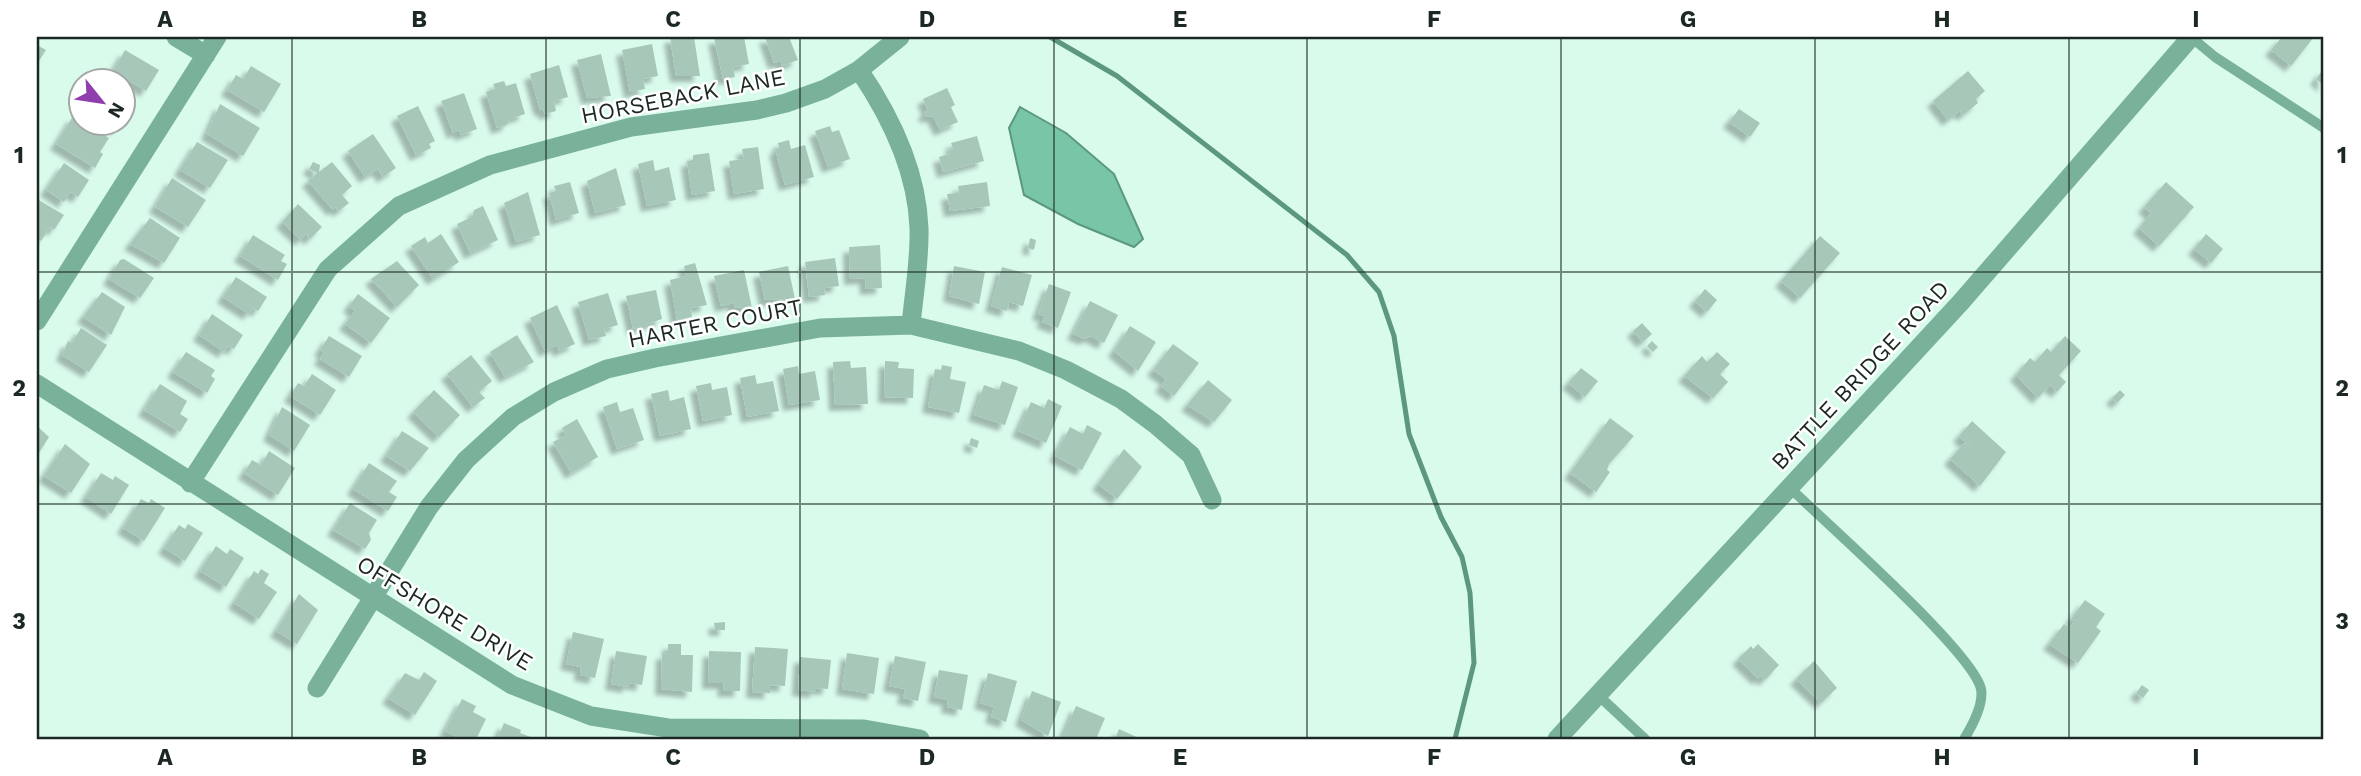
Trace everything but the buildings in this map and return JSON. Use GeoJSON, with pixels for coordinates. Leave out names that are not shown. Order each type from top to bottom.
{"type":"FeatureCollection","features":[{"type":"Feature","properties":{"kind":"street"},"geometry":{"type":"LineString","coordinates":[[176,37],[206,55]]}},
{"type":"Feature","properties":{"kind":"street"},"geometry":{"type":"LineString","coordinates":[[37,321],[217,37]]}},
{"type":"Feature","properties":{"kind":"street","name":"HORSEBACK LANE"},"geometry":{"type":"LineString","coordinates":[[190,483],[328,269],[399,206],[491,165],[631,127],[757,110],[824,89],[859,70],[900,37]]}},
{"type":"Feature","properties":{"kind":"street","name":"BATTLE BRIDGE ROAD"},"geometry":{"type":"LineString","coordinates":[[1558,739],[1961,302],[2191,37]]}},
{"type":"Feature","properties":{"kind":"street"},"geometry":{"type":"LineString","coordinates":[[859,70],[878,98],[908,163],[919,228],[911,325]]}},
{"type":"Feature","properties":{"kind":"street","name":"HARTER COURT"},"geometry":{"type":"LineString","coordinates":[[317,688],[429,507],[466,460],[513,417],[554,392],[607,369],[655,358],[820,328],[911,325],[1019,351],[1066,370],[1122,399],[1191,456],[1212,500]]}},
{"type":"Feature","properties":{"kind":"street","name":"OFFSHORE DRIVE"},"geometry":{"type":"LineString","coordinates":[[37,384],[372,599],[512,685],[591,716],[668,728],[864,729],[920,739]]}},
{"type":"Feature","properties":{"kind":"lane"},"geometry":{"type":"LineString","coordinates":[[2191,37],[2225,64],[2324,128]]}},
{"type":"Feature","properties":{"kind":"lane"},"geometry":{"type":"LineString","coordinates":[[1789,487],[1943,635],[1971,668],[1981,688],[1981,697],[1964,739]]}},
{"type":"Feature","properties":{"kind":"lane"},"geometry":{"type":"LineString","coordinates":[[1598,695],[1640,738]]}},
{"type":"Feature","properties":{"kind":"shaded area"},"geometry":{"type":"Polygon","coordinates":[[[1020,107],[1066,133],[1114,174],[1143,239],[1134,247],[1078,224],[1024,195],[1009,128],[1020,107]]]}},
{"type":"Feature","properties":{"kind":"waterway"},"geometry":{"type":"LineString","coordinates":[[1050,37],[1117,76],[1347,255],[1379,292],[1394,336],[1409,434],[1441,517],[1462,557],[1470,593],[1474,663],[1455,739]]}}]}
